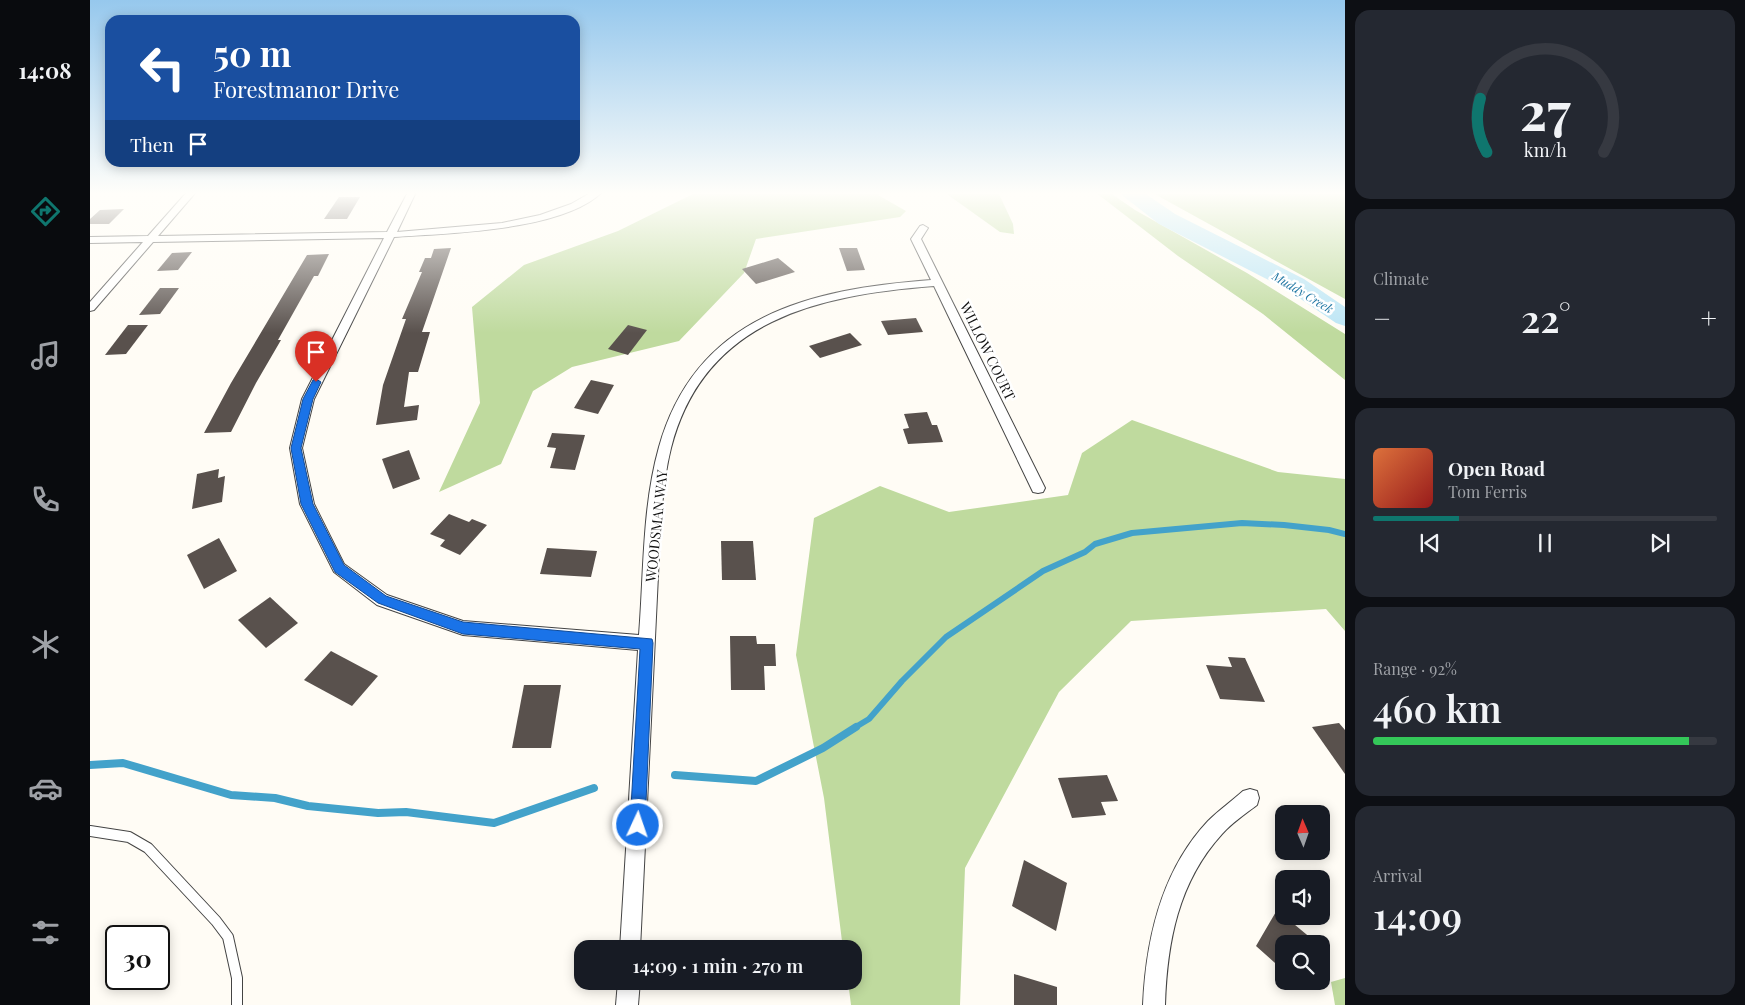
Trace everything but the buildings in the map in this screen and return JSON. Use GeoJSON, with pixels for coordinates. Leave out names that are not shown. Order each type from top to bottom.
{"type":"FeatureCollection","features":[{"type":"Feature","properties":{"kind":"street"},"geometry":{"type":"LineString","coordinates":[[90,308],[152,239]]}},
{"type":"Feature","properties":{"kind":"street"},"geometry":{"type":"LineString","coordinates":[[90,240],[158,239]]}},
{"type":"Feature","properties":{"kind":"street"},"geometry":{"type":"LineString","coordinates":[[387,239],[308,399],[296,448],[307,504],[339,568],[382,600],[463,628],[647,643]]}},
{"type":"Feature","properties":{"kind":"street","name":"WILLOW COURT"},"geometry":{"type":"LineString","coordinates":[[916,239],[1038,488]]}},
{"type":"Feature","properties":{"kind":"street","name":"WOODSMAN WAY"},"geometry":{"type":"LineString","coordinates":[[630,940],[654,519],[666,447],[688,395],[703,372],[720,353],[760,324],[799,306],[855,291],[938,284]]}},
{"type":"Feature","properties":{"kind":"street"},"geometry":{"type":"LineString","coordinates":[[1154,1005],[1154,977],[1166,916],[1178,882],[1213,830],[1250,798]]}},
{"type":"Feature","properties":{"kind":"street"},"geometry":{"type":"LineString","coordinates":[[627,1005],[628,990]]}},
{"type":"Feature","properties":{"kind":"lane"},"geometry":{"type":"LineString","coordinates":[[90,831],[129,836],[148,848],[216,921],[228,938],[237,978],[236,1005]]}},
{"type":"Feature","properties":{"kind":"green space"},"geometry":{"type":"Polygon","coordinates":[[[596,239],[757,239],[744,273],[679,341],[572,367],[533,391],[501,464],[439,492],[480,403],[472,307],[524,265],[596,239]]]}},
{"type":"Feature","properties":{"kind":"green space"},"geometry":{"type":"Polygon","coordinates":[[[1156,239],[1186,239],[1247,273],[1345,334],[1345,380],[1263,314],[1156,239]]]}},
{"type":"Feature","properties":{"kind":"green space"},"geometry":{"type":"Polygon","coordinates":[[[1236,239],[1345,239],[1345,299],[1236,239]]]}},
{"type":"Feature","properties":{"kind":"green space"},"geometry":{"type":"Polygon","coordinates":[[[1132,420],[1278,472],[1345,479],[1345,631],[1326,609],[1131,621],[1059,692],[965,868],[960,1005],[851,1005],[849,990],[862,990],[862,940],[842,940],[824,798],[796,655],[814,518],[880,486],[949,512],[1068,495],[1082,453],[1132,420]]]}},
{"type":"Feature","properties":{"kind":"green space"},"geometry":{"type":"Polygon","coordinates":[[[1345,978],[1345,1005],[1335,1005],[1331,982],[1345,978]]]}},
{"type":"Feature","properties":{"kind":"waterway","name":"Muddy Creek"},"geometry":{"type":"LineString","coordinates":[[1207,239],[1295,284],[1345,318]]}},
{"type":"Feature","properties":{"kind":"waterway"},"geometry":{"type":"LineString","coordinates":[[854,728],[869,719],[902,681],[946,637],[1043,571],[1085,552],[1095,544],[1132,533],[1242,523],[1284,525],[1329,530],[1345,534]]}},
{"type":"Feature","properties":{"kind":"waterway"},"geometry":{"type":"LineString","coordinates":[[675,775],[756,781],[823,748],[856,727]]}},
{"type":"Feature","properties":{"kind":"waterway"},"geometry":{"type":"LineString","coordinates":[[90,765],[123,763],[231,795],[275,798],[308,806],[378,813],[406,812],[494,823],[594,788]]}},
{"type":"Feature","properties":{"kind":"route"},"geometry":{"type":"LineString","coordinates":[[316,382],[308,399],[296,448],[307,504],[339,568],[382,600],[463,628],[647,643],[638,825]]}}]}
